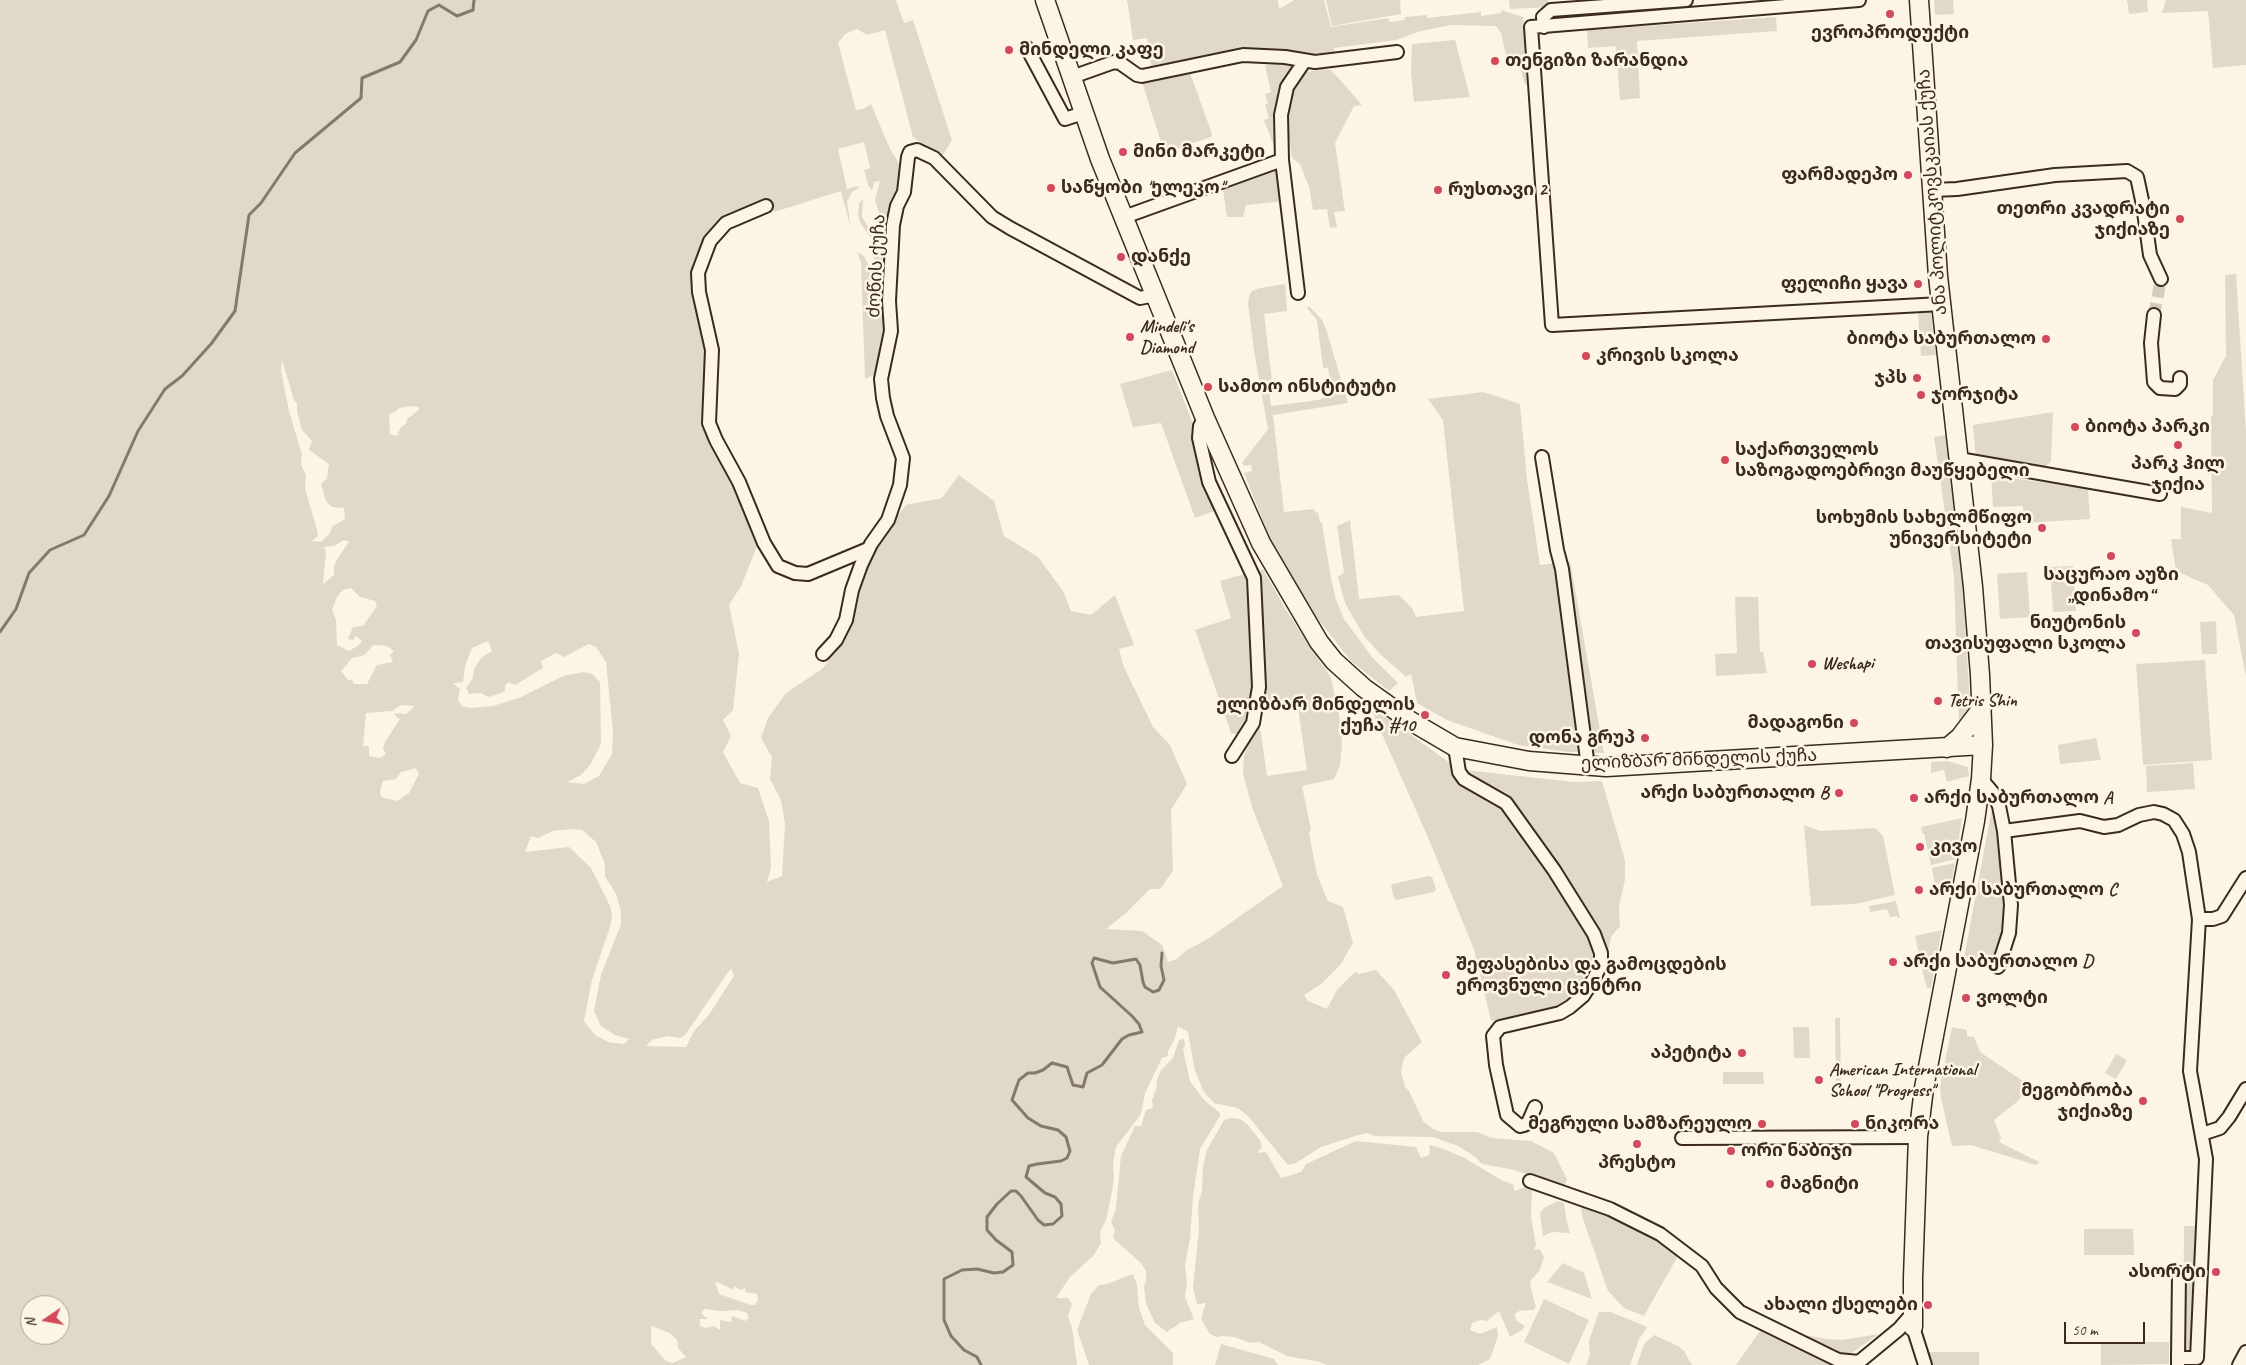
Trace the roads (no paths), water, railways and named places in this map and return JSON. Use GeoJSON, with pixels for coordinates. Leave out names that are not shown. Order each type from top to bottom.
{"type":"FeatureCollection","features":[{"type":"Feature","properties":{"kind":"street","name":"ელიზბარ მინდელის ქუჩა"},"geometry":{"type":"LineString","coordinates":[[1045,0],[1083,113],[1155,295],[1205,418],[1261,543],[1319,642],[1334,661],[1364,688],[1409,720],[1455,748],[1529,762],[1588,767],[1983,745]]}},
{"type":"Feature","properties":{"kind":"street"},"geometry":{"type":"LineString","coordinates":[[1544,26],[1543,17],[1551,10],[1686,0]]}},
{"type":"Feature","properties":{"kind":"street"},"geometry":{"type":"LineString","coordinates":[[1859,0],[1807,2],[1531,27],[1552,325],[1940,304]]}},
{"type":"Feature","properties":{"kind":"street","name":"ანა პოლიტკოვსკაიას ქუჩა"},"geometry":{"type":"LineString","coordinates":[[1919,0],[1940,304],[1976,615],[1983,745],[1982,773],[1964,887],[1924,1088],[1918,1137],[1913,1320],[1925,1365]]}},
{"type":"Feature","properties":{"kind":"street"},"geometry":{"type":"LineString","coordinates":[[1027,48],[1065,119],[1083,113]]}},
{"type":"Feature","properties":{"kind":"street"},"geometry":{"type":"LineString","coordinates":[[1072,77],[1114,62],[1120,63],[1137,76],[1142,76],[1243,56],[1285,57],[1304,62],[1329,62],[1397,52]]}},
{"type":"Feature","properties":{"kind":"street"},"geometry":{"type":"LineString","coordinates":[[1298,293],[1282,160],[1281,115],[1287,88],[1304,62]]}},
{"type":"Feature","properties":{"kind":"street","name":"ძოწის ქუჩა"},"geometry":{"type":"LineString","coordinates":[[823,654],[836,640],[846,620],[852,590],[868,549],[888,520],[900,485],[903,458],[882,398],[881,379],[891,331],[890,301],[893,225],[897,206],[904,192],[910,152],[917,150],[934,158],[992,217],[1010,228],[1140,298],[1155,295]]}},
{"type":"Feature","properties":{"kind":"street"},"geometry":{"type":"LineString","coordinates":[[1124,217],[1282,160]]}},
{"type":"Feature","properties":{"kind":"street"},"geometry":{"type":"LineString","coordinates":[[1932,190],[1957,189],[2055,175],[2127,171],[2137,177],[2150,255],[2161,279]]}},
{"type":"Feature","properties":{"kind":"street"},"geometry":{"type":"LineString","coordinates":[[766,206],[726,223],[710,241],[698,273],[698,292],[712,350],[709,423],[739,482],[771,558],[778,566],[795,573],[808,574],[868,549]]}},
{"type":"Feature","properties":{"kind":"street"},"geometry":{"type":"LineString","coordinates":[[2154,315],[2151,343],[2154,382],[2160,388],[2176,389],[2180,384],[2180,378]]}},
{"type":"Feature","properties":{"kind":"street"},"geometry":{"type":"LineString","coordinates":[[1205,418],[1200,426],[1199,438],[1209,482],[1254,578],[1259,686],[1253,723],[1232,756]]}},
{"type":"Feature","properties":{"kind":"street"},"geometry":{"type":"LineString","coordinates":[[1542,457],[1557,550],[1562,569],[1588,767]]}},
{"type":"Feature","properties":{"kind":"street"},"geometry":{"type":"LineString","coordinates":[[1959,459],[2160,494]]}},
{"type":"Feature","properties":{"kind":"street"},"geometry":{"type":"LineString","coordinates":[[1947,748],[1960,737],[1982,708]]}},
{"type":"Feature","properties":{"kind":"street"},"geometry":{"type":"LineString","coordinates":[[1455,748],[1459,772],[1464,779],[1506,803],[1554,870],[1594,934],[1601,953],[1601,965],[1592,982],[1583,996],[1570,1007],[1560,1013],[1500,1027],[1493,1036],[1496,1065],[1508,1116],[1520,1126],[1524,1126],[1528,1123],[1535,1107]]}},
{"type":"Feature","properties":{"kind":"street","name":"ელიზბარ მინდელის ქუჩა"},"geometry":{"type":"LineString","coordinates":[[1947,748],[1962,753],[1982,773]]}},
{"type":"Feature","properties":{"kind":"street"},"geometry":{"type":"LineString","coordinates":[[1982,773],[1996,798],[2004,831],[2011,905],[2011,922],[1998,967]]}},
{"type":"Feature","properties":{"kind":"street"},"geometry":{"type":"LineString","coordinates":[[2004,831],[2080,821],[2104,827],[2118,825],[2139,814],[2154,812],[2174,820],[2183,834],[2189,852],[2199,919],[2190,1071],[2206,1159],[2197,1362],[2178,1361],[2179,1273]]}},
{"type":"Feature","properties":{"kind":"street"},"geometry":{"type":"LineString","coordinates":[[2199,919],[2213,919],[2222,916],[2246,878]]}},
{"type":"Feature","properties":{"kind":"street"},"geometry":{"type":"LineString","coordinates":[[2202,1134],[2220,1128],[2246,1089]]}},
{"type":"Feature","properties":{"kind":"street"},"geometry":{"type":"LineString","coordinates":[[1682,1138],[1918,1137]]}},
{"type":"Feature","properties":{"kind":"street"},"geometry":{"type":"LineString","coordinates":[[1530,1181],[1610,1209],[1660,1234],[1702,1266],[1716,1288],[1740,1312],[1838,1360],[1859,1362],[1913,1320]]}},
{"type":"Feature","properties":{"kind":"street"},"geometry":{"type":"LineString","coordinates":[[2239,1365],[2246,1352]]}},
{"type":"Feature","properties":{"kind":"waterway"},"geometry":{"type":"LineString","coordinates":[[0,632],[16,609],[29,573],[50,550],[84,535],[109,496],[138,431],[165,389],[182,376],[211,344],[235,311],[249,215],[261,203],[295,153],[361,98],[362,78],[400,62],[416,40],[428,11],[439,5],[457,16],[473,10],[474,0]]}},
{"type":"Feature","properties":{"kind":"waterway"},"geometry":{"type":"LineString","coordinates":[[981,1365],[977,1357],[964,1350],[951,1336],[944,1320],[944,1279],[962,1270],[977,1269],[994,1273],[1003,1272],[1013,1265],[1012,1252],[996,1240],[987,1230],[987,1217],[1011,1191],[1016,1191],[1021,1196],[1038,1220],[1044,1225],[1053,1224],[1062,1216],[1061,1204],[1055,1197],[1045,1193],[1026,1177],[1029,1166],[1061,1161],[1067,1158],[1070,1151],[1066,1137],[1058,1130],[1041,1126],[1028,1118],[1012,1100],[1019,1080],[1028,1073],[1043,1070],[1052,1063],[1067,1067],[1073,1085],[1083,1087],[1087,1073],[1102,1065],[1122,1039],[1142,1032],[1139,1024],[1132,1016],[1100,987],[1092,963],[1094,958],[1113,963],[1136,959],[1140,965],[1145,987],[1153,992],[1159,990],[1164,980],[1161,966],[1162,953]]}},
{"type":"Feature","properties":{"kind":"tunnel"},"geometry":{"type":"LineString","coordinates":[[2154,315],[2161,279]]}},
{"type":"Feature","properties":{"kind":"place","name":"ევროპროდუქტი"},"geometry":{"type":"Point","coordinates":[1890,14]}},
{"type":"Feature","properties":{"kind":"place","name":"მინდელი კაფე"},"geometry":{"type":"Point","coordinates":[1009,50]}},
{"type":"Feature","properties":{"kind":"place","name":"თენგიზი ზარანდია"},"geometry":{"type":"Point","coordinates":[1495,61]}},
{"type":"Feature","properties":{"kind":"place","name":"მინი მარკეტი"},"geometry":{"type":"Point","coordinates":[1123,152]}},
{"type":"Feature","properties":{"kind":"place","name":"ფარმადეპო"},"geometry":{"type":"Point","coordinates":[1908,175]}},
{"type":"Feature","properties":{"kind":"place","name":"საწყობი \"ელეკო\""},"geometry":{"type":"Point","coordinates":[1051,188]}},
{"type":"Feature","properties":{"kind":"place","name":"რუსთავი 2"},"geometry":{"type":"Point","coordinates":[1438,190]}},
{"type":"Feature","properties":{"kind":"place","name":"თეთრი კვადრატი ჯიქიაზე"},"geometry":{"type":"Point","coordinates":[2180,219]}},
{"type":"Feature","properties":{"kind":"place","name":"დანქე"},"geometry":{"type":"Point","coordinates":[1121,257]}},
{"type":"Feature","properties":{"kind":"place","name":"ფელიჩი ყავა"},"geometry":{"type":"Point","coordinates":[1918,284]}},
{"type":"Feature","properties":{"kind":"place","name":"Mindeli's Diamond"},"geometry":{"type":"Point","coordinates":[1130,337]}},
{"type":"Feature","properties":{"kind":"place","name":"ბიოტა საბურთალო"},"geometry":{"type":"Point","coordinates":[2046,339]}},
{"type":"Feature","properties":{"kind":"place","name":"კრივის სკოლა"},"geometry":{"type":"Point","coordinates":[1586,356]}},
{"type":"Feature","properties":{"kind":"place","name":"ჯპს"},"geometry":{"type":"Point","coordinates":[1917,378]}},
{"type":"Feature","properties":{"kind":"place","name":"სამთო ინსტიტუტი"},"geometry":{"type":"Point","coordinates":[1208,387]}},
{"type":"Feature","properties":{"kind":"place","name":"ჯორჯიტა"},"geometry":{"type":"Point","coordinates":[1921,395]}},
{"type":"Feature","properties":{"kind":"place","name":"ბიოტა პარკი"},"geometry":{"type":"Point","coordinates":[2075,427]}},
{"type":"Feature","properties":{"kind":"place","name":"პარკ ჰილ ჯიქია"},"geometry":{"type":"Point","coordinates":[2178,445]}},
{"type":"Feature","properties":{"kind":"place","name":"საქართველოს საზოგადოებრივი მაუწყებელი"},"geometry":{"type":"Point","coordinates":[1725,460]}},
{"type":"Feature","properties":{"kind":"place","name":"სოხუმის სახელმწიფო უნივერსიტეტი"},"geometry":{"type":"Point","coordinates":[2042,528]}},
{"type":"Feature","properties":{"kind":"place","name":"საცურაო აუზი „დინამო“"},"geometry":{"type":"Point","coordinates":[2111,556]}},
{"type":"Feature","properties":{"kind":"place","name":"ნიუტონის თავისუფალი სკოლა"},"geometry":{"type":"Point","coordinates":[2136,633]}},
{"type":"Feature","properties":{"kind":"place","name":"Weshapi"},"geometry":{"type":"Point","coordinates":[1812,664]}},
{"type":"Feature","properties":{"kind":"place","name":"Tetris Shin"},"geometry":{"type":"Point","coordinates":[1938,701]}},
{"type":"Feature","properties":{"kind":"place","name":"ელიზბარ მინდელის ქუჩა #10"},"geometry":{"type":"Point","coordinates":[1425,715]}},
{"type":"Feature","properties":{"kind":"place","name":"მადაგონი"},"geometry":{"type":"Point","coordinates":[1854,723]}},
{"type":"Feature","properties":{"kind":"place","name":"დონა გრუპ"},"geometry":{"type":"Point","coordinates":[1645,738]}},
{"type":"Feature","properties":{"kind":"place","name":"არქი საბურთალო B"},"geometry":{"type":"Point","coordinates":[1839,793]}},
{"type":"Feature","properties":{"kind":"place","name":"არქი საბურთალო A"},"geometry":{"type":"Point","coordinates":[1914,798]}},
{"type":"Feature","properties":{"kind":"place","name":"კივო"},"geometry":{"type":"Point","coordinates":[1920,847]}},
{"type":"Feature","properties":{"kind":"place","name":"არქი საბურთალო C"},"geometry":{"type":"Point","coordinates":[1919,890]}},
{"type":"Feature","properties":{"kind":"place","name":"არქი საბურთალო D"},"geometry":{"type":"Point","coordinates":[1893,962]}},
{"type":"Feature","properties":{"kind":"place","name":"შეფასებისა და გამოცდების ეროვნული ცენტრი"},"geometry":{"type":"Point","coordinates":[1446,975]}},
{"type":"Feature","properties":{"kind":"place","name":"ვოლტი"},"geometry":{"type":"Point","coordinates":[1966,998]}},
{"type":"Feature","properties":{"kind":"place","name":"აპეტიტა"},"geometry":{"type":"Point","coordinates":[1742,1053]}},
{"type":"Feature","properties":{"kind":"place","name":"American International School \"Progress\""},"geometry":{"type":"Point","coordinates":[1819,1080]}},
{"type":"Feature","properties":{"kind":"place","name":"მეგობრობა ჯიქიაზე"},"geometry":{"type":"Point","coordinates":[2143,1101]}},
{"type":"Feature","properties":{"kind":"place","name":"მეგრული სამზარეულო"},"geometry":{"type":"Point","coordinates":[1762,1124]}},
{"type":"Feature","properties":{"kind":"place","name":"ნიკორა"},"geometry":{"type":"Point","coordinates":[1855,1124]}},
{"type":"Feature","properties":{"kind":"place","name":"პრესტო"},"geometry":{"type":"Point","coordinates":[1637,1144]}},
{"type":"Feature","properties":{"kind":"place","name":"ორი ნაბიჯი"},"geometry":{"type":"Point","coordinates":[1731,1151]}},
{"type":"Feature","properties":{"kind":"place","name":"მაგნიტი"},"geometry":{"type":"Point","coordinates":[1770,1184]}},
{"type":"Feature","properties":{"kind":"place","name":"ასორტი"},"geometry":{"type":"Point","coordinates":[2216,1272]}},
{"type":"Feature","properties":{"kind":"place","name":"ახალი ქსელები"},"geometry":{"type":"Point","coordinates":[1928,1305]}}]}
